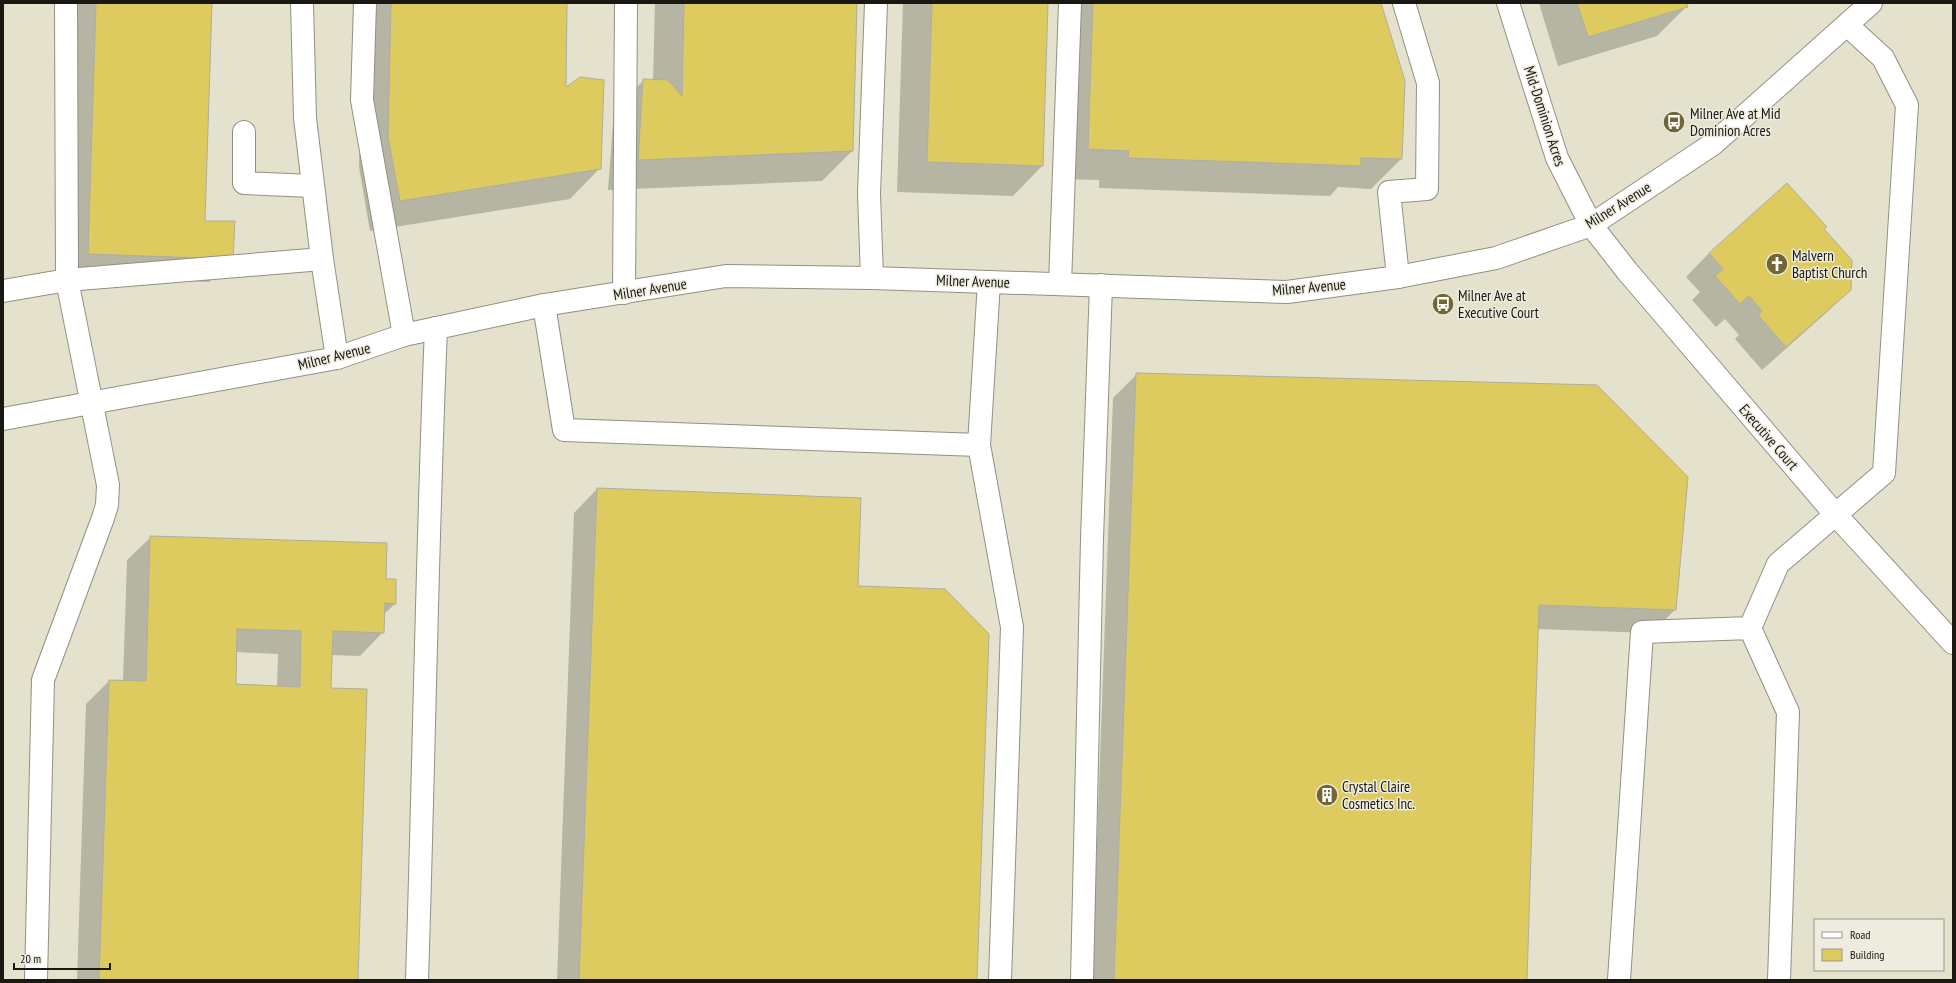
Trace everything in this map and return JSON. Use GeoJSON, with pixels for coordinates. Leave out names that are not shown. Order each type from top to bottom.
{"type":"FeatureCollection","features":[{"type":"Feature","properties":{"kind":"main road"},"geometry":{"type":"LineString","coordinates":[[36,980],[43,680],[107,505],[108,485],[67,280],[66,3]]}},
{"type":"Feature","properties":{"kind":"main road"},"geometry":{"type":"LineString","coordinates":[[302,3],[305,118],[312,186],[337,358]]}},
{"type":"Feature","properties":{"kind":"main road"},"geometry":{"type":"LineString","coordinates":[[365,3],[362,100],[404,335]]}},
{"type":"Feature","properties":{"kind":"main road"},"geometry":{"type":"LineString","coordinates":[[624,293],[626,3]]}},
{"type":"Feature","properties":{"kind":"main road"},"geometry":{"type":"LineString","coordinates":[[872,278],[870,194],[876,3]]}},
{"type":"Feature","properties":{"kind":"main road"},"geometry":{"type":"LineString","coordinates":[[1060,284],[1070,3]]}},
{"type":"Feature","properties":{"kind":"main road"},"geometry":{"type":"LineString","coordinates":[[1398,277],[1389,192],[1427,189],[1428,84],[1404,3]]}},
{"type":"Feature","properties":{"kind":"main road","name":"Mid-Dominion Acres"},"geometry":{"type":"LineString","coordinates":[[1508,3],[1557,158],[1591,226]]}},
{"type":"Feature","properties":{"kind":"main road","name":"Milner Avenue"},"geometry":{"type":"LineString","coordinates":[[3,419],[337,358],[404,335],[544,305],[726,276],[872,278],[1287,292],[1398,277],[1496,258],[1591,226],[1713,144],[1871,3]]}},
{"type":"Feature","properties":{"kind":"main road"},"geometry":{"type":"LineString","coordinates":[[1779,980],[1788,712],[1750,628],[1778,564],[1884,472],[1907,105],[1883,58],[1848,25]]}},
{"type":"Feature","properties":{"kind":"main road"},"geometry":{"type":"LineString","coordinates":[[244,132],[244,183],[312,186]]}},
{"type":"Feature","properties":{"kind":"main road","name":"Executive Court"},"geometry":{"type":"LineString","coordinates":[[1591,226],[1627,271],[1835,514],[1953,643]]}},
{"type":"Feature","properties":{"kind":"main road"},"geometry":{"type":"LineString","coordinates":[[3,291],[67,280],[322,259]]}},
{"type":"Feature","properties":{"kind":"main road"},"geometry":{"type":"LineString","coordinates":[[989,282],[979,445],[1012,627],[1000,980]]}},
{"type":"Feature","properties":{"kind":"main road"},"geometry":{"type":"LineString","coordinates":[[1082,980],[1092,539],[1101,285]]}},
{"type":"Feature","properties":{"kind":"main road"},"geometry":{"type":"LineString","coordinates":[[544,305],[564,430],[979,445]]}},
{"type":"Feature","properties":{"kind":"main road"},"geometry":{"type":"LineString","coordinates":[[417,980],[424,754],[428,527],[436,328]]}},
{"type":"Feature","properties":{"kind":"main road"},"geometry":{"type":"LineString","coordinates":[[1619,980],[1642,632],[1750,628]]}},
{"type":"Feature","properties":{"kind":"shaded area"},"geometry":{"type":"Polygon","coordinates":[[[3,3],[1953,3],[1953,980],[3,980],[3,3]]]}},
{"type":"Feature","properties":{"kind":"building"},"geometry":{"type":"Polygon","coordinates":[[[96,3],[212,3],[205,221],[235,221],[233,259],[88,254],[96,3]]]}},
{"type":"Feature","properties":{"kind":"building"},"geometry":{"type":"Polygon","coordinates":[[[391,3],[567,3],[566,87],[580,77],[604,80],[601,169],[400,201],[388,137],[391,3]]]}},
{"type":"Feature","properties":{"kind":"building"},"geometry":{"type":"Polygon","coordinates":[[[684,3],[857,3],[853,151],[638,160],[643,79],[668,80],[682,96],[684,3]]]}},
{"type":"Feature","properties":{"kind":"building"},"geometry":{"type":"Polygon","coordinates":[[[932,3],[1048,3],[1043,166],[927,162],[932,3]]]}},
{"type":"Feature","properties":{"kind":"building"},"geometry":{"type":"Polygon","coordinates":[[[1093,3],[1381,3],[1405,81],[1402,159],[1361,158],[1361,166],[1128,158],[1129,151],[1088,149],[1093,3]]]}},
{"type":"Feature","properties":{"kind":"building"},"geometry":{"type":"Polygon","coordinates":[[[1577,3],[1687,3],[1688,7],[1588,37],[1577,3]]]}},
{"type":"Feature","properties":{"kind":"building"},"geometry":{"type":"Polygon","coordinates":[[[1787,183],[1827,227],[1824,229],[1852,260],[1851,290],[1786,347],[1758,315],[1762,311],[1749,296],[1740,304],[1715,276],[1723,269],[1709,253],[1787,183]]]}},
{"type":"Feature","properties":{"kind":"building","name":"Crystal Claire Cosmetics Inc."},"geometry":{"type":"Polygon","coordinates":[[[1136,373],[1597,385],[1688,477],[1676,610],[1539,605],[1527,980],[1114,980],[1136,373]]]}},
{"type":"Feature","properties":{"kind":"building"},"geometry":{"type":"Polygon","coordinates":[[[597,488],[861,498],[858,586],[945,589],[989,634],[977,980],[579,980],[597,488]]]}},
{"type":"Feature","properties":{"kind":"building"},"geometry":{"type":"Polygon","coordinates":[[[150,536],[387,543],[386,579],[396,579],[396,604],[385,603],[384,633],[333,631],[331,688],[367,689],[358,980],[99,980],[109,680],[146,681],[150,536]],[[237,629],[236,684],[300,687],[301,631],[237,629]]]}},
{"type":"Feature","properties":{"kind":"place","name":"Milner Ave at Mid Dominion Acres"},"geometry":{"type":"Point","coordinates":[1674,122]}},
{"type":"Feature","properties":{"kind":"place","name":"Malvern Baptist Church"},"geometry":{"type":"Point","coordinates":[1777,264]}},
{"type":"Feature","properties":{"kind":"place","name":"Milner Ave at Executive Court"},"geometry":{"type":"Point","coordinates":[1443,304]}},
{"type":"Feature","properties":{"kind":"place","name":"Crystal Claire Cosmetics Inc."},"geometry":{"type":"Point","coordinates":[1327,795]}}]}
